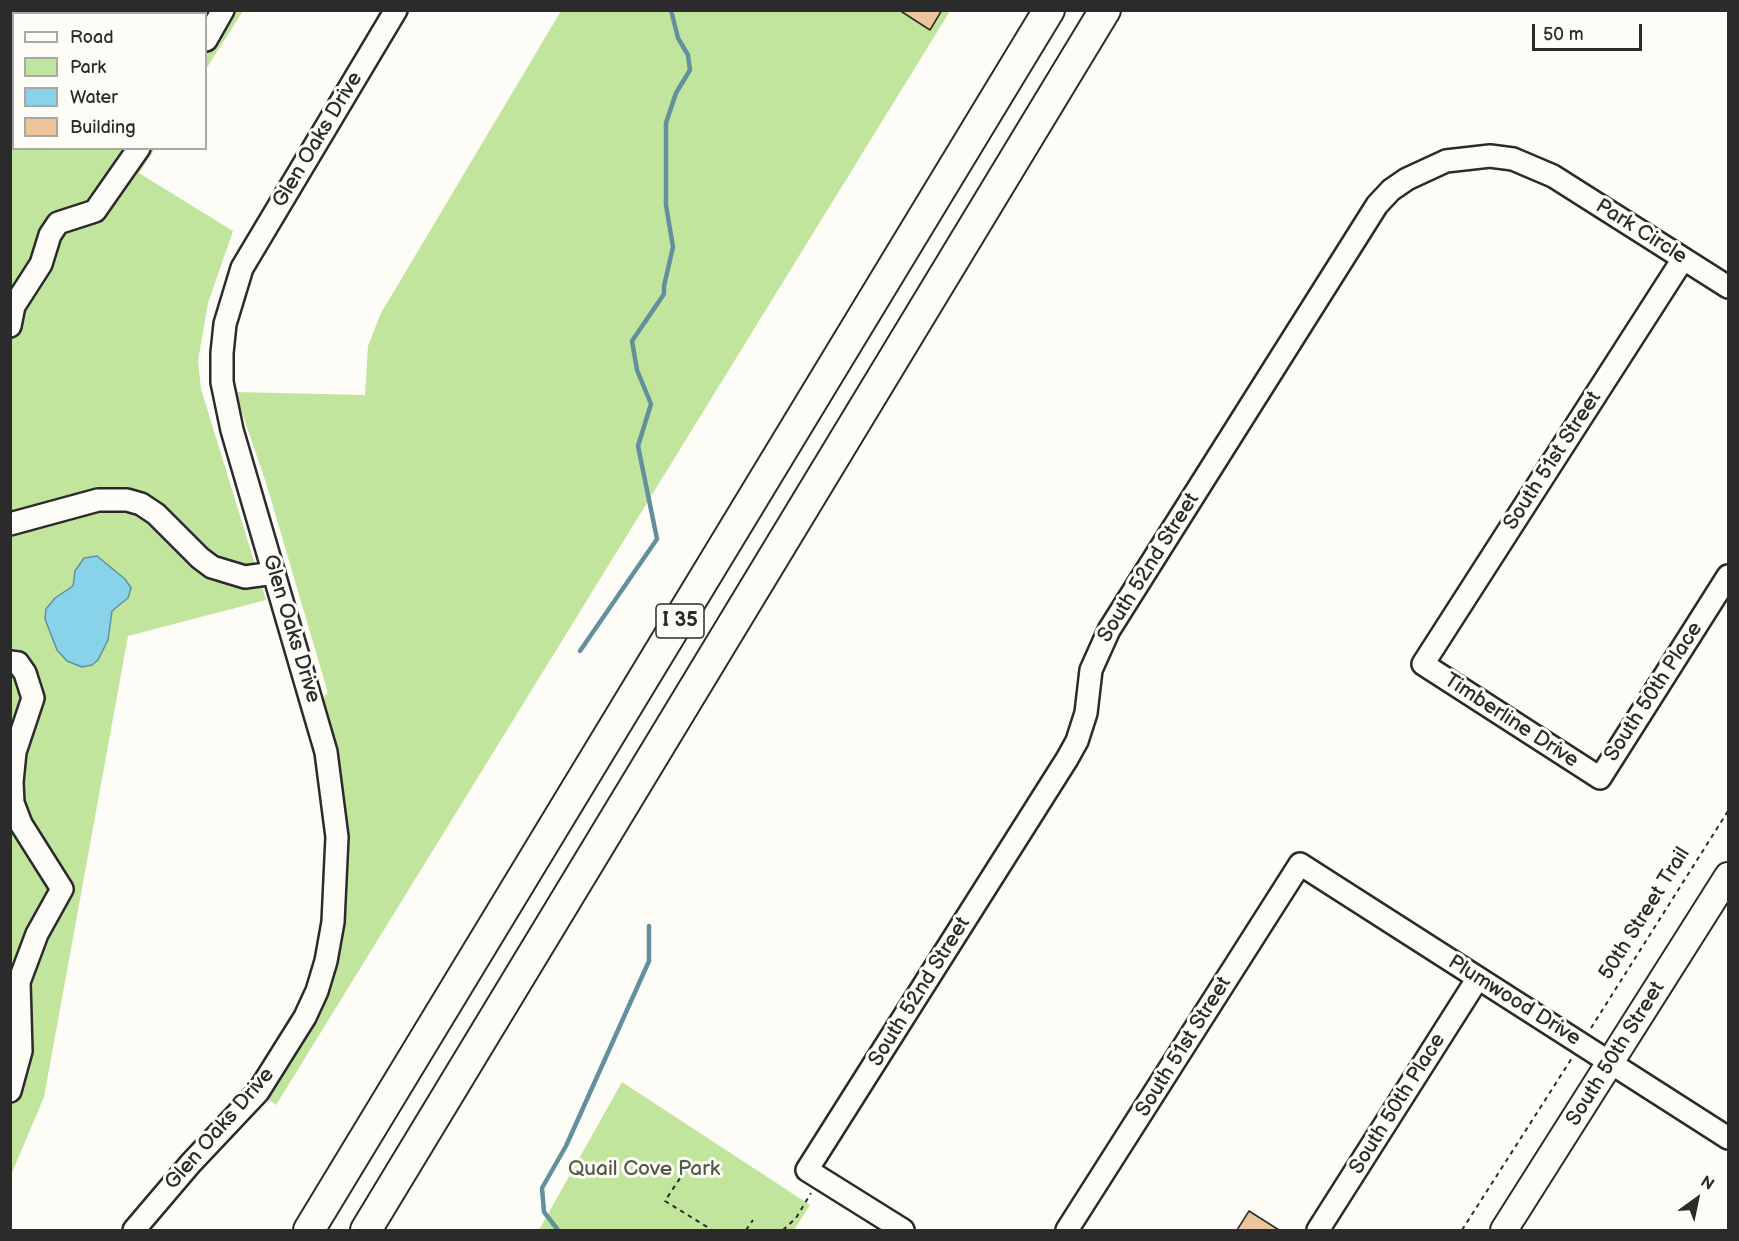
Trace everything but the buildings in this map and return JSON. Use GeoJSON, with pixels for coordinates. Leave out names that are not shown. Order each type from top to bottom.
{"type":"FeatureCollection","features":[{"type":"Feature","properties":{"kind":"highway","name":"I 35"},"geometry":{"type":"LineString","coordinates":[[309,1230],[1049,10]]}},
{"type":"Feature","properties":{"kind":"highway","name":"I 35"},"geometry":{"type":"LineString","coordinates":[[366,1230],[1105,10]]}},
{"type":"Feature","properties":{"kind":"main road","name":"South 50th Street"},"geometry":{"type":"LineString","coordinates":[[1504,1230],[1728,876]]}},
{"type":"Feature","properties":{"kind":"street"},"geometry":{"type":"LineString","coordinates":[[207,38],[223,10]]}},
{"type":"Feature","properties":{"kind":"street","name":"Glen Oaks Drive"},"geometry":{"type":"LineString","coordinates":[[134,1230],[191,1163],[258,1092],[305,1017],[317,991],[326,961],[336,879],[333,795],[316,712],[227,410],[222,382],[225,324],[235,286],[255,242],[396,10]]}},
{"type":"Feature","properties":{"kind":"street"},"geometry":{"type":"LineString","coordinates":[[10,326],[14,306],[41,264],[50,235],[58,223],[96,211],[138,150]]}},
{"type":"Feature","properties":{"kind":"street","name":"South 52nd Street"},"geometry":{"type":"LineString","coordinates":[[811,1179],[1077,741],[1086,713],[1092,669],[1109,630],[1377,205],[1391,190],[1425,168],[1468,156],[1513,159],[1553,176]]}},
{"type":"Feature","properties":{"kind":"street","name":"Park Circle"},"geometry":{"type":"LineString","coordinates":[[1553,176],[1728,287]]}},
{"type":"Feature","properties":{"kind":"street","name":"South 51st Street"},"geometry":{"type":"LineString","coordinates":[[1423,664],[1683,259]]}},
{"type":"Feature","properties":{"kind":"street"},"geometry":{"type":"LineString","coordinates":[[10,524],[98,500],[127,500],[156,514],[212,567],[245,577],[274,573]]}},
{"type":"Feature","properties":{"kind":"street","name":"South 50th Place"},"geometry":{"type":"LineString","coordinates":[[1600,778],[1728,576]]}},
{"type":"Feature","properties":{"kind":"street"},"geometry":{"type":"LineString","coordinates":[[10,662],[18,663],[25,672],[33,698],[15,752],[12,782],[13,803],[21,824],[62,889],[37,934],[19,982],[21,1051],[10,1091]]}},
{"type":"Feature","properties":{"kind":"street","name":"Timberline Drive"},"geometry":{"type":"LineString","coordinates":[[1423,664],[1600,778]]}},
{"type":"Feature","properties":{"kind":"street","name":"South 51st Street"},"geometry":{"type":"LineString","coordinates":[[1067,1230],[1300,864]]}},
{"type":"Feature","properties":{"kind":"street","name":"Plumwood Drive"},"geometry":{"type":"LineString","coordinates":[[1300,864],[1728,1138]]}},
{"type":"Feature","properties":{"kind":"street","name":"South 50th Place"},"geometry":{"type":"LineString","coordinates":[[1318,1230],[1478,978]]}},
{"type":"Feature","properties":{"kind":"street"},"geometry":{"type":"LineString","coordinates":[[811,1179],[903,1230]]}},
{"type":"Feature","properties":{"kind":"path","name":"50th Street Trail"},"geometry":{"type":"LineString","coordinates":[[1587,1034],[1728,811]]}},
{"type":"Feature","properties":{"kind":"path"},"geometry":{"type":"LineString","coordinates":[[1462,1230],[1577,1050]]}},
{"type":"Feature","properties":{"kind":"path"},"geometry":{"type":"LineString","coordinates":[[683,1158],[690,1163],[666,1201],[712,1230]]}},
{"type":"Feature","properties":{"kind":"path"},"geometry":{"type":"LineString","coordinates":[[783,1230],[796,1218],[811,1179]]}},
{"type":"Feature","properties":{"kind":"path"},"geometry":{"type":"LineString","coordinates":[[746,1230],[753,1220]]}},
{"type":"Feature","properties":{"kind":"green space"},"geometry":{"type":"Polygon","coordinates":[[[11,11],[243,11],[207,67],[207,12],[12,12],[12,150],[154,150],[139,173],[233,231],[208,303],[198,361],[201,389],[266,600],[128,636],[44,1097],[11,1175],[11,11]]]}},
{"type":"Feature","properties":{"kind":"green space"},"geometry":{"type":"Polygon","coordinates":[[[561,11],[950,11],[276,1105],[258,1092],[305,1017],[336,879],[314,706],[328,693],[266,483],[235,392],[365,395],[368,346],[381,313],[561,11]]]}},
{"type":"Feature","properties":{"kind":"green space","name":"Quail Cove Park"},"geometry":{"type":"Polygon","coordinates":[[[622,1082],[810,1205],[794,1230],[539,1230],[622,1082]]]}},
{"type":"Feature","properties":{"kind":"water"},"geometry":{"type":"Polygon","coordinates":[[[97,556],[125,579],[131,588],[128,598],[112,611],[108,640],[98,660],[92,665],[82,667],[67,661],[57,650],[45,619],[46,609],[55,598],[73,586],[75,571],[84,558],[97,556]]]}},
{"type":"Feature","properties":{"kind":"waterway"},"geometry":{"type":"LineString","coordinates":[[580,651],[657,539],[638,446],[651,404],[637,370],[632,341],[664,294],[673,247],[666,205],[666,123],[676,93],[690,70],[688,55],[678,38],[671,10]]}},
{"type":"Feature","properties":{"kind":"waterway"},"geometry":{"type":"LineString","coordinates":[[558,1230],[544,1212],[542,1188],[566,1146],[649,961],[649,926]]}}]}
